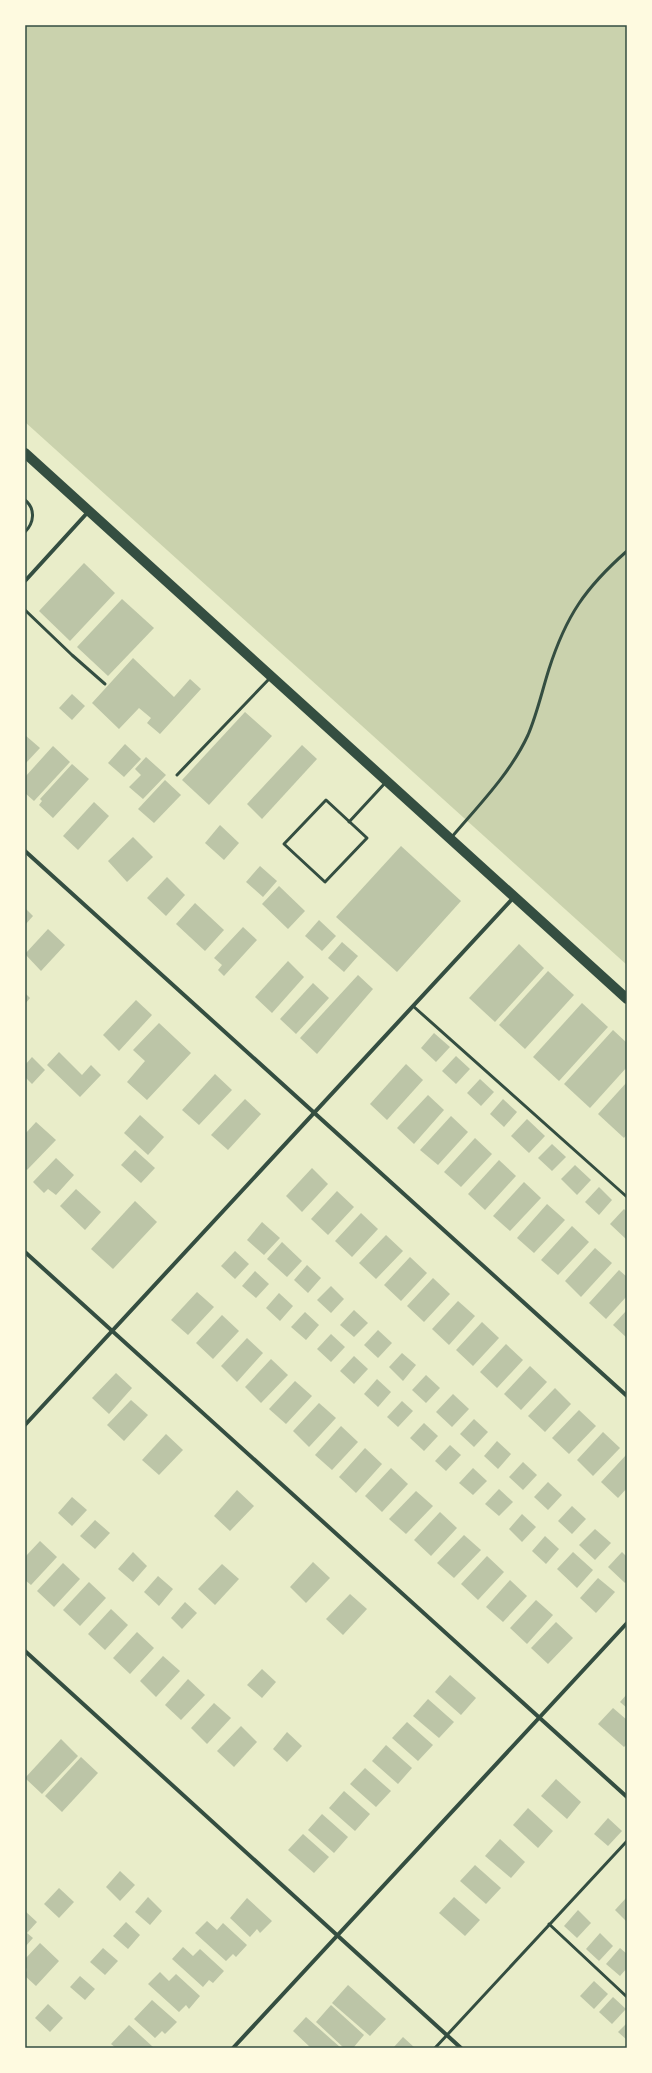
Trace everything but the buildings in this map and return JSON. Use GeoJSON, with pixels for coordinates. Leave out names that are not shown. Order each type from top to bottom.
{"type":"FeatureCollection","features":[{"type":"Feature","properties":{"kind":"main road"},"geometry":{"type":"LineString","coordinates":[[25,454],[627,999]]}},
{"type":"Feature","properties":{"kind":"street"},"geometry":{"type":"LineString","coordinates":[[25,581],[89,512]]}},
{"type":"Feature","properties":{"kind":"street"},"geometry":{"type":"LineString","coordinates":[[25,851],[627,1396]]}},
{"type":"Feature","properties":{"kind":"street"},"geometry":{"type":"LineString","coordinates":[[25,1425],[514,897]]}},
{"type":"Feature","properties":{"kind":"street"},"geometry":{"type":"LineString","coordinates":[[25,1252],[627,1797]]}},
{"type":"Feature","properties":{"kind":"street"},"geometry":{"type":"LineString","coordinates":[[233,2048],[627,1623]]}},
{"type":"Feature","properties":{"kind":"street"},"geometry":{"type":"LineString","coordinates":[[25,1651],[461,2048]]}},
{"type":"Feature","properties":{"kind":"lane"},"geometry":{"type":"LineString","coordinates":[[25,500],[29,503],[33,513],[31,526],[25,532]]}},
{"type":"Feature","properties":{"kind":"lane"},"geometry":{"type":"LineString","coordinates":[[450,839],[507,770],[527,737],[549,668],[566,624],[582,597],[595,581],[627,552]]}},
{"type":"Feature","properties":{"kind":"lane"},"geometry":{"type":"LineString","coordinates":[[25,610],[105,684]]}},
{"type":"Feature","properties":{"kind":"lane"},"geometry":{"type":"LineString","coordinates":[[177,775],[271,677]]}},
{"type":"Feature","properties":{"kind":"lane"},"geometry":{"type":"LineString","coordinates":[[349,822],[386,781]]}},
{"type":"Feature","properties":{"kind":"lane"},"geometry":{"type":"LineString","coordinates":[[326,800],[349,822],[367,838],[325,882],[284,844],[326,800]]}},
{"type":"Feature","properties":{"kind":"lane"},"geometry":{"type":"LineString","coordinates":[[413,1006],[627,1197]]}},
{"type":"Feature","properties":{"kind":"lane"},"geometry":{"type":"LineString","coordinates":[[435,2048],[627,1841]]}},
{"type":"Feature","properties":{"kind":"lane"},"geometry":{"type":"LineString","coordinates":[[549,1924],[627,1997]]}},
{"type":"Feature","properties":{"kind":"green space"},"geometry":{"type":"Polygon","coordinates":[[[25,25],[627,25],[627,965],[25,422],[25,25]]]}}]}
